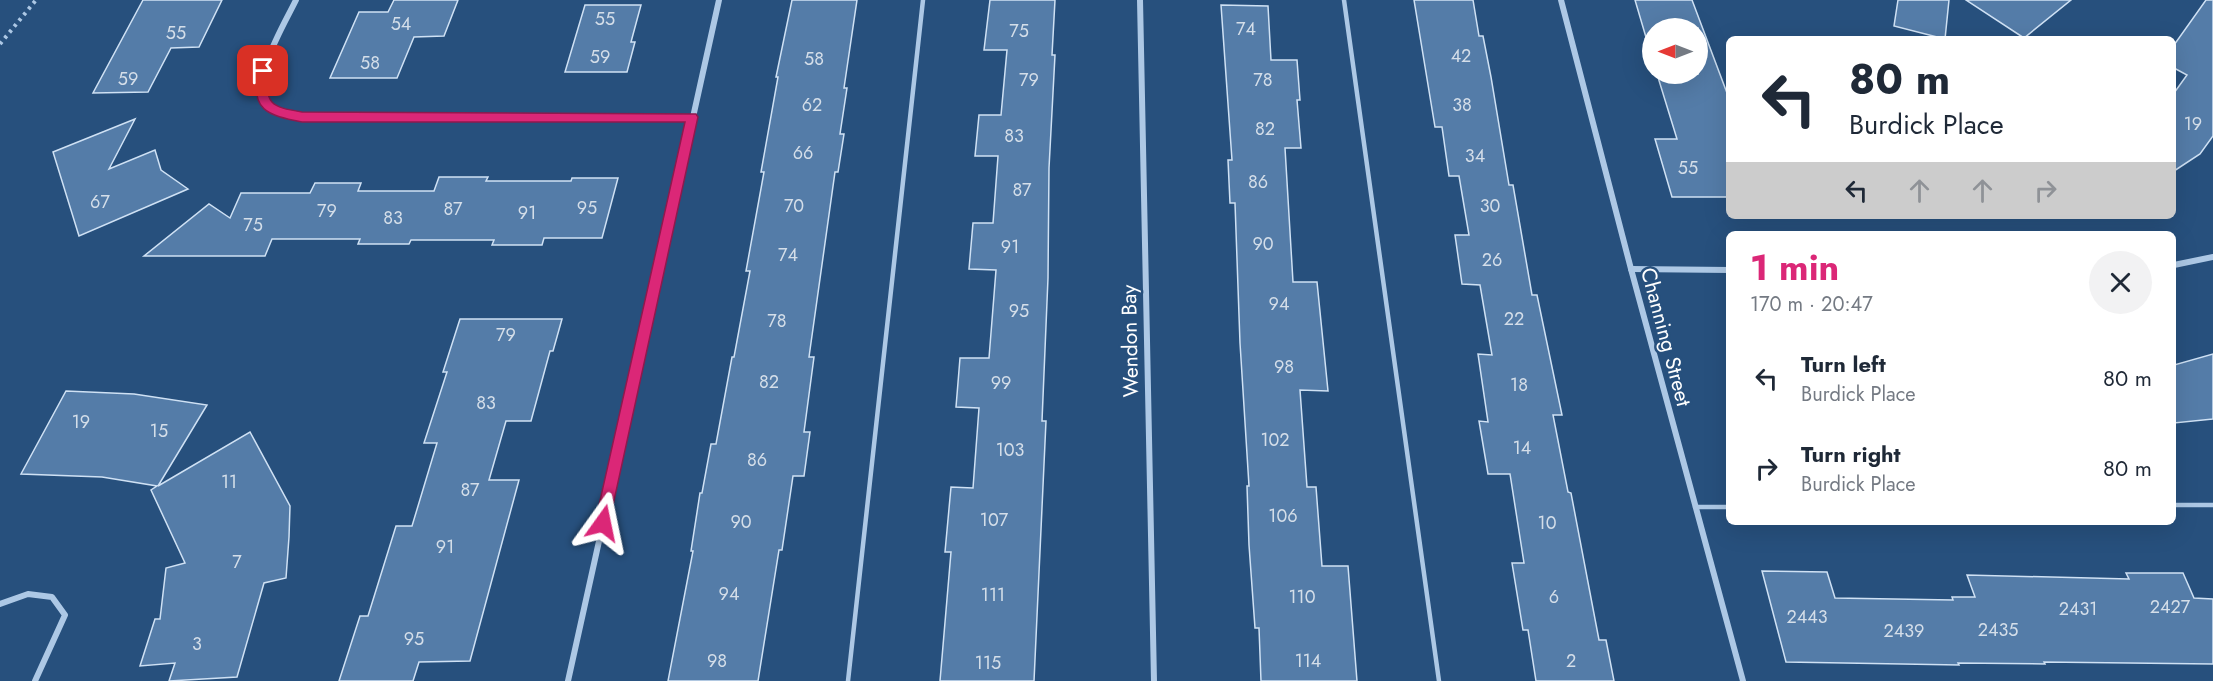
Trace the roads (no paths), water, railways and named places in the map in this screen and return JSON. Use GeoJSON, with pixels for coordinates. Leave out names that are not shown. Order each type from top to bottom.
{"type":"FeatureCollection","features":[{"type":"Feature","properties":{"kind":"street"},"geometry":{"type":"LineString","coordinates":[[296,0],[263,71],[260,92],[267,105],[280,113],[302,117],[692,117]]}},
{"type":"Feature","properties":{"kind":"street"},"geometry":{"type":"LineString","coordinates":[[568,681],[719,0]]}},
{"type":"Feature","properties":{"kind":"street","name":"Wendon Bay"},"geometry":{"type":"LineString","coordinates":[[1140,0],[1154,681]]}},
{"type":"Feature","properties":{"kind":"street","name":"Channing Street"},"geometry":{"type":"LineString","coordinates":[[1561,0],[1631,269],[1743,681]]}},
{"type":"Feature","properties":{"kind":"street"},"geometry":{"type":"LineString","coordinates":[[2176,265],[2213,257]]}},
{"type":"Feature","properties":{"kind":"street"},"geometry":{"type":"LineString","coordinates":[[1631,269],[1726,270]]}},
{"type":"Feature","properties":{"kind":"street"},"geometry":{"type":"LineString","coordinates":[[0,604],[28,594],[52,597],[65,615],[35,681]]}},
{"type":"Feature","properties":{"kind":"lane"},"geometry":{"type":"LineString","coordinates":[[848,681],[923,0]]}},
{"type":"Feature","properties":{"kind":"lane"},"geometry":{"type":"LineString","coordinates":[[1344,0],[1439,681]]}},
{"type":"Feature","properties":{"kind":"lane"},"geometry":{"type":"LineString","coordinates":[[2176,505],[2213,505]]}},
{"type":"Feature","properties":{"kind":"lane"},"geometry":{"type":"LineString","coordinates":[[1695,507],[1726,507]]}}]}
